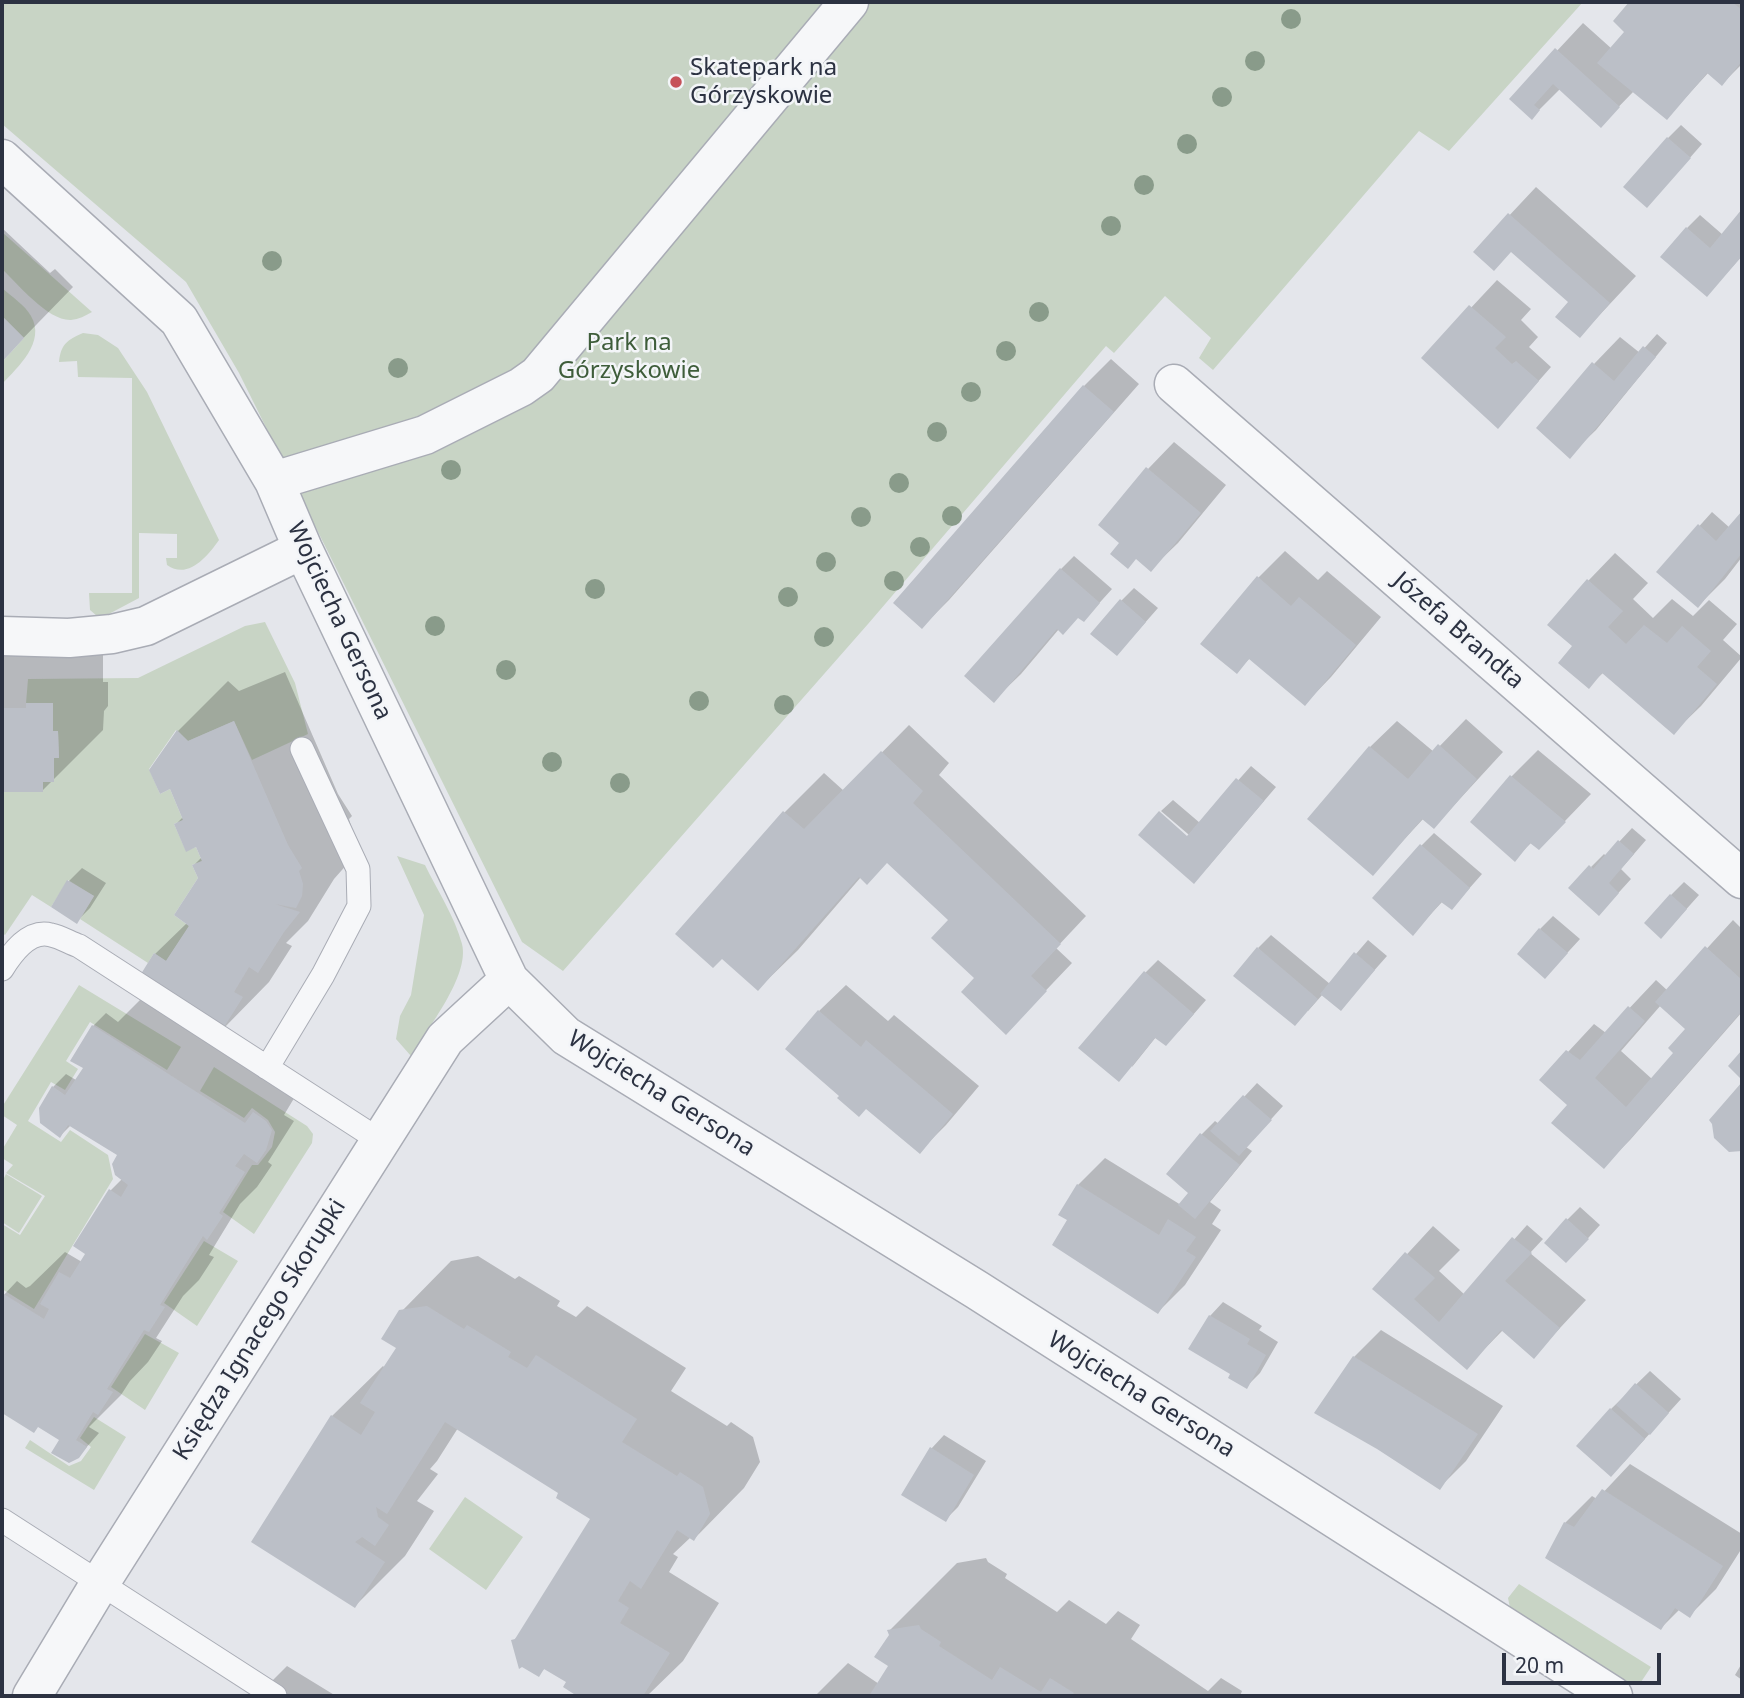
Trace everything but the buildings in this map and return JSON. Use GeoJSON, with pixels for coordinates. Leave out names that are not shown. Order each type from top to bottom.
{"type":"FeatureCollection","features":[{"type":"Feature","properties":{"kind":"street"},"geometry":{"type":"LineString","coordinates":[[274,481],[425,435],[520,387],[538,375],[849,2]]}},
{"type":"Feature","properties":{"kind":"street","name":"Wojciecha Gersona"},"geometry":{"type":"LineString","coordinates":[[2,159],[180,320],[274,481],[303,549],[509,980],[566,1036],[977,1290],[1614,1696]]}},
{"type":"Feature","properties":{"kind":"street","name":"Józefa Brandta"},"geometry":{"type":"LineString","coordinates":[[1174,384],[1742,879]]}},
{"type":"Feature","properties":{"kind":"street"},"geometry":{"type":"LineString","coordinates":[[2,636],[69,638],[112,634],[146,626],[303,549]]}},
{"type":"Feature","properties":{"kind":"street","name":"Księdza Ignacego Skorupki"},"geometry":{"type":"LineString","coordinates":[[32,1696],[100,1583],[445,1039],[509,980]]}},
{"type":"Feature","properties":{"kind":"lane"},"geometry":{"type":"LineString","coordinates":[[267,1068],[323,975],[359,906],[358,869],[302,749]]}},
{"type":"Feature","properties":{"kind":"lane"},"geometry":{"type":"LineString","coordinates":[[2,969],[17,947],[35,936],[49,934],[79,946],[379,1140]]}},
{"type":"Feature","properties":{"kind":"lane"},"geometry":{"type":"LineString","coordinates":[[2,1520],[275,1696]]}},
{"type":"Feature","properties":{"kind":"green space","name":"Park na Górzyskowie"},"geometry":{"type":"Polygon","coordinates":[[[2,2],[1583,2],[1449,151],[1419,131],[1213,370],[1199,358],[1211,338],[1165,296],[1114,353],[1106,346],[868,624],[563,971],[522,942],[239,373],[186,282],[2,124],[2,2]]]}},
{"type":"Feature","properties":{"kind":"green space"},"geometry":{"type":"Polygon","coordinates":[[[2,232],[92,312],[74,320],[62,319],[34,300],[2,269],[2,232]]]}},
{"type":"Feature","properties":{"kind":"green space"},"geometry":{"type":"Polygon","coordinates":[[[2,288],[22,304],[31,316],[35,335],[28,353],[2,384],[2,362],[24,338],[4,318],[2,320],[2,288]]]}},
{"type":"Feature","properties":{"kind":"green space"},"geometry":{"type":"Polygon","coordinates":[[[83,333],[98,335],[118,348],[147,392],[219,540],[203,559],[182,570],[167,565],[166,558],[177,558],[177,534],[139,533],[139,598],[107,615],[97,616],[90,610],[89,593],[132,593],[132,378],[78,377],[77,361],[59,362],[66,343],[83,333]]]}},
{"type":"Feature","properties":{"kind":"green space"},"geometry":{"type":"Polygon","coordinates":[[[265,622],[295,683],[308,734],[252,760],[234,721],[188,741],[176,730],[149,769],[160,794],[170,789],[183,820],[174,824],[186,851],[196,847],[202,861],[192,865],[198,878],[174,915],[189,926],[166,961],[154,953],[148,963],[80,919],[94,896],[68,880],[51,907],[32,895],[5,935],[2,933],[2,792],[43,792],[43,782],[54,758],[59,758],[58,732],[53,731],[53,703],[26,703],[28,679],[138,678],[245,626],[265,622]]]}},
{"type":"Feature","properties":{"kind":"green space"},"geometry":{"type":"Polygon","coordinates":[[[397,856],[425,865],[459,934],[463,957],[460,971],[446,1002],[411,1056],[396,1039],[400,1016],[411,995],[424,915],[397,856]]]}},
{"type":"Feature","properties":{"kind":"green space"},"geometry":{"type":"Polygon","coordinates":[[[79,985],[181,1047],[167,1070],[90,1022],[66,1061],[78,1069],[65,1090],[51,1082],[28,1121],[61,1142],[70,1130],[108,1155],[113,1179],[34,1309],[2,1289],[2,1224],[20,1235],[45,1196],[6,1173],[13,1165],[2,1158],[2,1150],[17,1125],[2,1115],[2,1107],[79,985]]]}},
{"type":"Feature","properties":{"kind":"green space"},"geometry":{"type":"Polygon","coordinates":[[[214,1067],[307,1126],[313,1134],[312,1143],[254,1234],[223,1212],[252,1165],[258,1165],[272,1147],[275,1132],[268,1120],[252,1108],[244,1118],[200,1091],[214,1067]]]}},
{"type":"Feature","properties":{"kind":"green space"},"geometry":{"type":"Polygon","coordinates":[[[6,1174],[42,1196],[19,1233],[2,1222],[2,1182],[6,1174]]]}},
{"type":"Feature","properties":{"kind":"green space"},"geometry":{"type":"Polygon","coordinates":[[[204,1241],[238,1261],[197,1326],[164,1303],[204,1241]]]}},
{"type":"Feature","properties":{"kind":"green space"},"geometry":{"type":"Polygon","coordinates":[[[145,1334],[179,1353],[145,1410],[111,1387],[145,1334]]]}},
{"type":"Feature","properties":{"kind":"green space"},"geometry":{"type":"Polygon","coordinates":[[[94,1417],[126,1437],[94,1490],[25,1448],[30,1440],[69,1466],[81,1461],[91,1447],[80,1438],[94,1417]]]}},
{"type":"Feature","properties":{"kind":"green space"},"geometry":{"type":"Polygon","coordinates":[[[465,1497],[523,1537],[486,1590],[429,1549],[465,1497]]]}},
{"type":"Feature","properties":{"kind":"green space"},"geometry":{"type":"Polygon","coordinates":[[[1519,1584],[1651,1667],[1641,1682],[1631,1685],[1510,1608],[1508,1598],[1519,1584]]]}},
{"type":"Feature","properties":{"kind":"place","name":"Skatepark na Górzyskowie"},"geometry":{"type":"Point","coordinates":[676,82]}}]}
